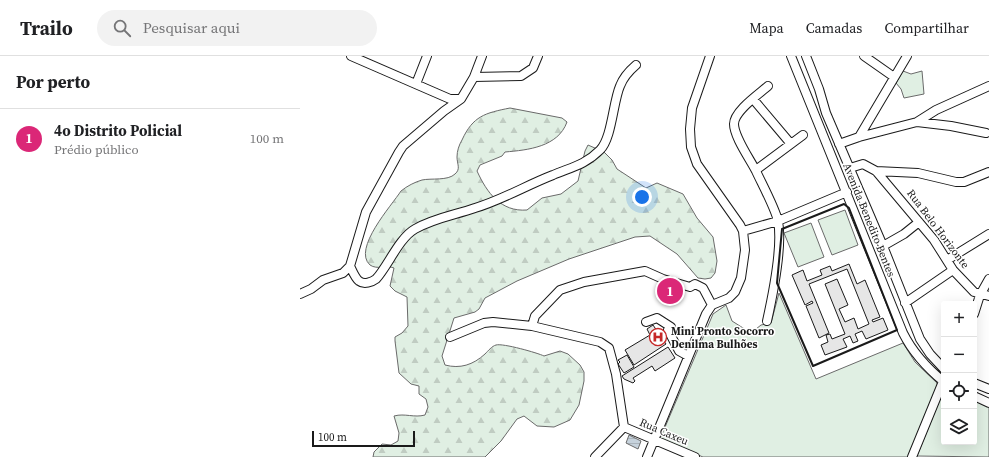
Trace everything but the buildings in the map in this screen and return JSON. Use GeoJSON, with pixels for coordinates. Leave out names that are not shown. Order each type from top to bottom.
{"type":"FeatureCollection","features":[{"type":"Feature","properties":{"kind":"street"},"geometry":{"type":"LineString","coordinates":[[351,56],[450,99],[461,99]]}},
{"type":"Feature","properties":{"kind":"street"},"geometry":{"type":"LineString","coordinates":[[369,64],[373,56]]}},
{"type":"Feature","properties":{"kind":"street"},"geometry":{"type":"LineString","coordinates":[[416,84],[427,56]]}},
{"type":"Feature","properties":{"kind":"street"},"geometry":{"type":"LineString","coordinates":[[300,294],[311,289],[323,280],[343,272],[350,266],[366,212],[403,146],[444,111],[461,99],[474,77],[482,56]]}},
{"type":"Feature","properties":{"kind":"street"},"geometry":{"type":"LineString","coordinates":[[474,77],[521,76],[533,68],[538,56]]}},
{"type":"Feature","properties":{"kind":"street"},"geometry":{"type":"LineString","coordinates":[[647,457],[706,314],[712,305],[729,298],[735,292],[743,266],[745,250],[743,231],[697,164],[691,147],[690,129],[692,108],[710,56]]}},
{"type":"Feature","properties":{"kind":"street","name":"Avenida Benedito Bentes"},"geometry":{"type":"LineString","coordinates":[[791,56],[908,343],[924,365],[941,379]]}},
{"type":"Feature","properties":{"kind":"street","name":"Avenida Benedito Bentes"},"geometry":{"type":"LineString","coordinates":[[806,56],[819,88],[826,113],[883,246],[920,340],[941,366]]}},
{"type":"Feature","properties":{"kind":"street"},"geometry":{"type":"LineString","coordinates":[[864,56],[894,77]]}},
{"type":"Feature","properties":{"kind":"street"},"geometry":{"type":"LineString","coordinates":[[859,137],[907,56]]}},
{"type":"Feature","properties":{"kind":"street"},"geometry":{"type":"LineString","coordinates":[[350,266],[359,281],[363,283],[372,282],[377,278],[390,257],[414,230],[441,217],[476,208],[555,174],[574,168],[588,160],[602,148],[610,126],[619,87],[627,74],[636,65]]}},
{"type":"Feature","properties":{"kind":"street"},"geometry":{"type":"LineString","coordinates":[[767,320],[774,289],[778,243],[778,221],[756,170],[738,137],[734,124],[737,116],[768,86]]}},
{"type":"Feature","properties":{"kind":"street"},"geometry":{"type":"LineString","coordinates":[[839,144],[859,137],[917,122],[936,110],[989,86]]}},
{"type":"Feature","properties":{"kind":"street"},"geometry":{"type":"LineString","coordinates":[[753,99],[791,144]]}},
{"type":"Feature","properties":{"kind":"street"},"geometry":{"type":"LineString","coordinates":[[815,117],[826,113]]}},
{"type":"Feature","properties":{"kind":"street"},"geometry":{"type":"LineString","coordinates":[[917,122],[951,126],[986,133]]}},
{"type":"Feature","properties":{"kind":"street"},"geometry":{"type":"LineString","coordinates":[[756,170],[803,135]]}},
{"type":"Feature","properties":{"kind":"street"},"geometry":{"type":"LineString","coordinates":[[850,168],[862,164],[876,171],[918,173],[956,182],[964,182],[989,172]]}},
{"type":"Feature","properties":{"kind":"street","name":"Rua Belo Horizonte"},"geometry":{"type":"LineString","coordinates":[[876,171],[919,222],[953,270],[974,292],[980,295]]}},
{"type":"Feature","properties":{"kind":"street"},"geometry":{"type":"LineString","coordinates":[[743,231],[778,221],[847,192]]}},
{"type":"Feature","properties":{"kind":"street"},"geometry":{"type":"LineString","coordinates":[[883,246],[904,234],[919,222]]}},
{"type":"Feature","properties":{"kind":"street"},"geometry":{"type":"LineString","coordinates":[[947,260],[989,234]]}},
{"type":"Feature","properties":{"kind":"street"},"geometry":{"type":"LineString","coordinates":[[905,303],[953,270]]}},
{"type":"Feature","properties":{"kind":"street"},"geometry":{"type":"LineString","coordinates":[[532,326],[535,316],[560,290],[584,282],[645,271],[663,279],[690,287],[695,284],[703,288],[712,305]]}},
{"type":"Feature","properties":{"kind":"street"},"geometry":{"type":"LineString","coordinates":[[977,304],[980,295],[989,279]]}},
{"type":"Feature","properties":{"kind":"street"},"geometry":{"type":"LineString","coordinates":[[980,295],[989,296]]}},
{"type":"Feature","properties":{"kind":"street"},"geometry":{"type":"LineString","coordinates":[[646,322],[657,318],[666,322],[671,327],[668,330],[679,351],[688,356]]}},
{"type":"Feature","properties":{"kind":"street"},"geometry":{"type":"LineString","coordinates":[[450,337],[484,323],[493,322],[532,326],[586,338],[606,345],[609,348],[616,374],[624,427],[596,457]]}},
{"type":"Feature","properties":{"kind":"street"},"geometry":{"type":"LineString","coordinates":[[977,384],[989,388]]}},
{"type":"Feature","properties":{"kind":"street","name":"Avenida Benedito Bentes"},"geometry":{"type":"LineString","coordinates":[[912,457],[941,388]]}},
{"type":"Feature","properties":{"kind":"street"},"geometry":{"type":"LineString","coordinates":[[977,397],[989,403]]}},
{"type":"Feature","properties":{"kind":"street","name":"Rua Caxeu"},"geometry":{"type":"LineString","coordinates":[[624,427],[695,457]]}},
{"type":"Feature","properties":{"kind":"green space"},"geometry":{"type":"Polygon","coordinates":[[[903,71],[911,74],[922,71],[924,94],[904,98],[901,89],[896,83],[903,71]]]}},
{"type":"Feature","properties":{"kind":"green space"},"geometry":{"type":"Polygon","coordinates":[[[510,108],[562,118],[567,122],[557,137],[541,146],[505,152],[502,156],[480,165],[477,171],[485,187],[496,200],[510,208],[527,210],[542,198],[561,194],[578,181],[585,151],[588,145],[604,152],[612,160],[617,169],[646,188],[657,183],[683,194],[697,218],[713,237],[717,261],[715,273],[711,278],[698,278],[677,254],[650,236],[635,237],[569,259],[517,281],[485,298],[479,309],[475,312],[454,318],[442,356],[445,365],[456,367],[466,365],[476,361],[496,345],[513,347],[544,356],[560,351],[568,354],[580,365],[584,372],[584,381],[579,405],[570,420],[554,427],[537,426],[524,416],[517,419],[501,441],[485,457],[373,457],[374,452],[382,444],[391,445],[398,441],[399,433],[394,416],[425,415],[428,407],[426,399],[419,394],[419,386],[411,384],[399,373],[395,337],[402,333],[408,326],[407,297],[395,291],[390,286],[394,268],[376,267],[370,265],[366,258],[366,249],[370,238],[382,216],[403,189],[411,184],[426,179],[448,178],[457,172],[457,155],[459,146],[466,132],[475,121],[487,114],[510,108]]]}},
{"type":"Feature","properties":{"kind":"green space"},"geometry":{"type":"Polygon","coordinates":[[[845,210],[858,245],[832,255],[818,220],[845,210]]]}},
{"type":"Feature","properties":{"kind":"green space"},"geometry":{"type":"Polygon","coordinates":[[[811,223],[824,257],[798,267],[784,233],[811,223]]]}},
{"type":"Feature","properties":{"kind":"green space"},"geometry":{"type":"Polygon","coordinates":[[[779,293],[816,379],[903,343],[915,362],[937,383],[938,388],[908,457],[703,457],[660,439],[713,314],[726,305],[732,321],[751,333],[761,325],[771,323],[779,293]]]}},
{"type":"Feature","properties":{"kind":"green space"},"geometry":{"type":"Polygon","coordinates":[[[941,396],[941,445],[977,445],[977,400],[989,406],[989,457],[917,456],[941,396]]]}},
{"type":"Feature","properties":{"kind":"shaded area"},"geometry":{"type":"Polygon","coordinates":[[[629,435],[641,441],[638,449],[626,443],[629,435]]]}},
{"type":"Feature","properties":{"kind":"wall"},"geometry":{"type":"LineString","coordinates":[[844,204],[849,208],[897,330],[813,366],[777,283],[782,229],[844,204]]}},
{"type":"Feature","properties":{"kind":"place","name":"4o Distrito Policial"},"geometry":{"type":"Point","coordinates":[670,291]}},
{"type":"Feature","properties":{"kind":"place","name":"Mini Pronto Socorro Denilma Bulhões"},"geometry":{"type":"Point","coordinates":[658,337]}}]}
